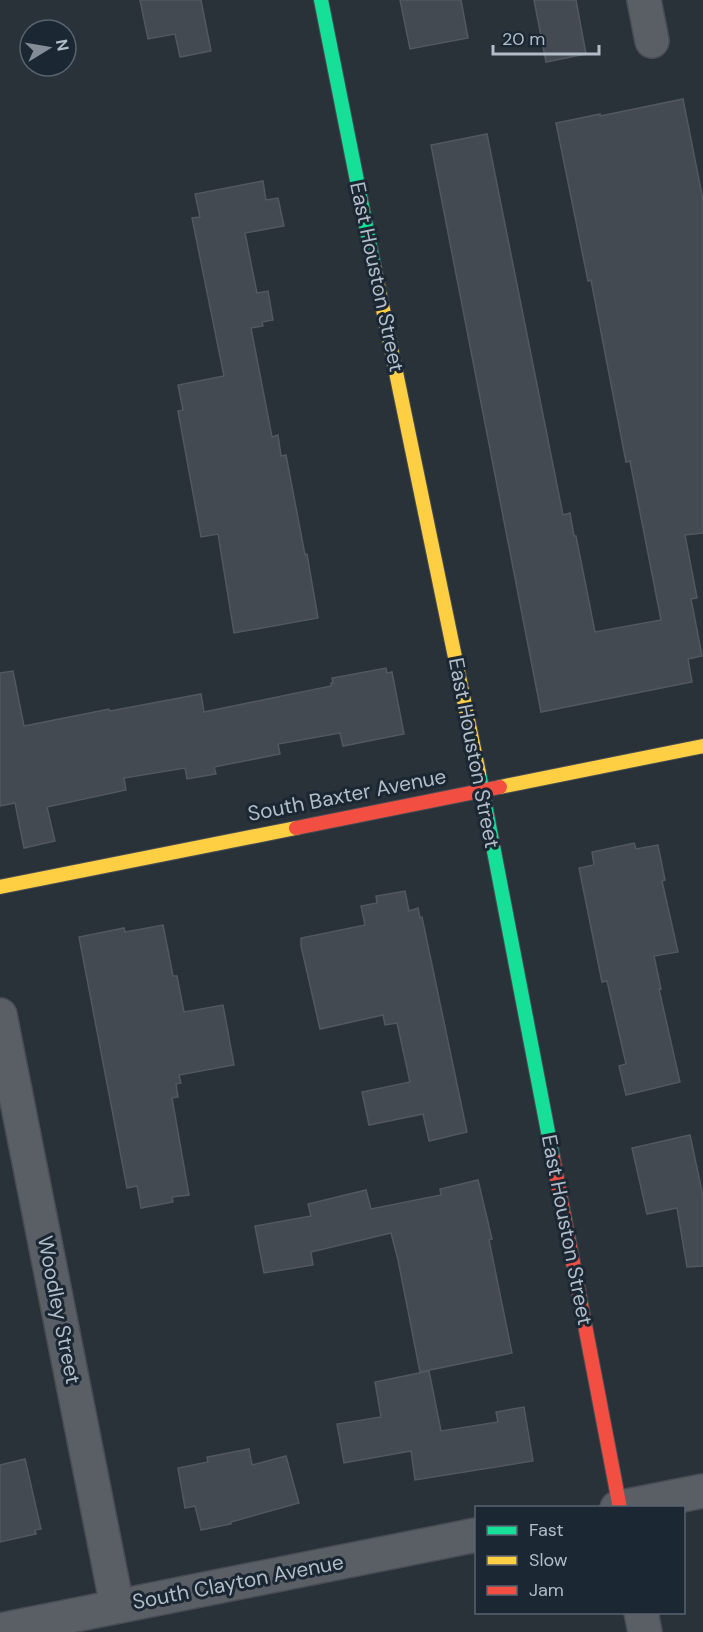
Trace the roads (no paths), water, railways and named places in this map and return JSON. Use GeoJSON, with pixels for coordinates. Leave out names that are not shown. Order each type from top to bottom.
{"type":"FeatureCollection","features":[{"type":"Feature","properties":{"kind":"street","name":"East Houston Street"},"geometry":{"type":"LineString","coordinates":[[321,0],[482,789],[619,1506]]}},
{"type":"Feature","properties":{"kind":"street"},"geometry":{"type":"LineString","coordinates":[[644,0],[652,41]]}},
{"type":"Feature","properties":{"kind":"street","name":"South Baxter Avenue"},"geometry":{"type":"LineString","coordinates":[[0,886],[703,746]]}},
{"type":"Feature","properties":{"kind":"street","name":"Woodley Street"},"geometry":{"type":"LineString","coordinates":[[0,1015],[117,1606]]}},
{"type":"Feature","properties":{"kind":"street"},"geometry":{"type":"LineString","coordinates":[[624,1506],[703,1491]]}},
{"type":"Feature","properties":{"kind":"street","name":"South Clayton Avenue"},"geometry":{"type":"LineString","coordinates":[[0,1630],[475,1535]]}},
{"type":"Feature","properties":{"kind":"street"},"geometry":{"type":"LineString","coordinates":[[641,1614],[645,1632]]}}]}
